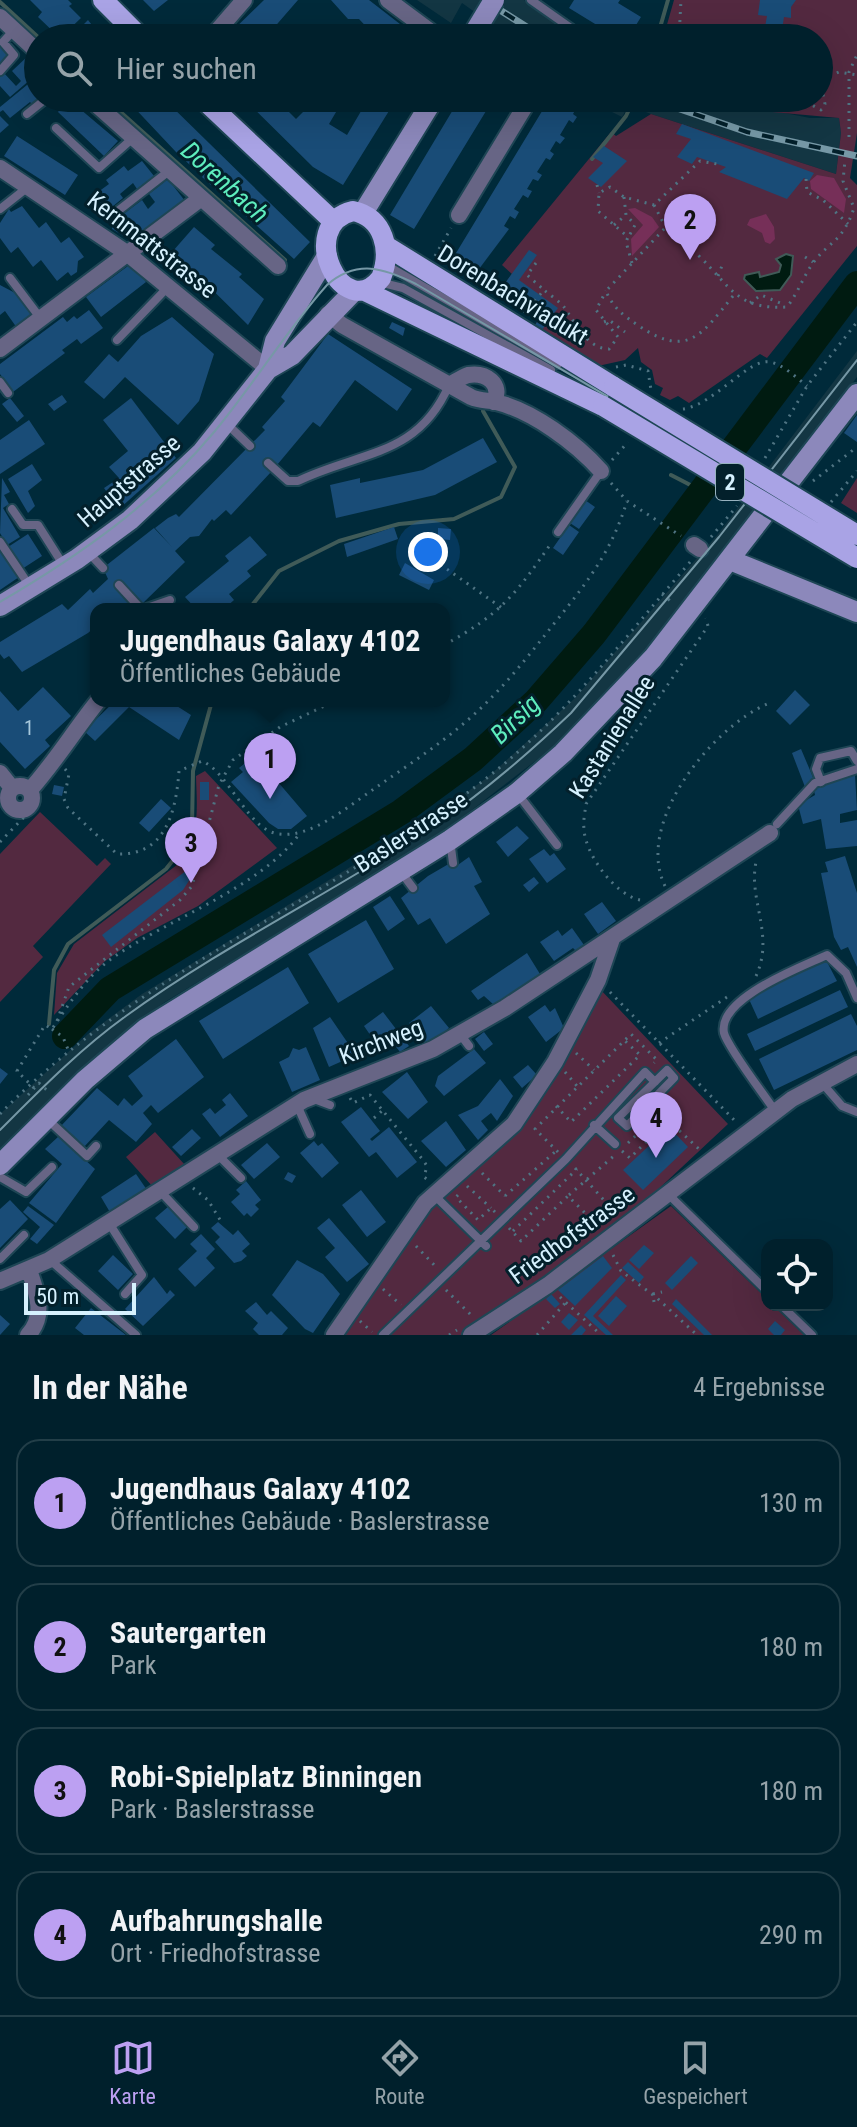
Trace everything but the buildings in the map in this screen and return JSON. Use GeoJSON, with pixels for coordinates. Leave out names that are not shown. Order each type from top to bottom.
{"type":"FeatureCollection","features":[{"type":"Feature","properties":{"kind":"main road"},"geometry":{"type":"LineString","coordinates":[[103,0],[127,24]]}},
{"type":"Feature","properties":{"kind":"main road"},"geometry":{"type":"LineString","coordinates":[[479,24],[494,0]]}},
{"type":"Feature","properties":{"kind":"main road"},"geometry":{"type":"LineString","coordinates":[[217,112],[334,222]]}},
{"type":"Feature","properties":{"kind":"main road"},"geometry":{"type":"LineString","coordinates":[[363,213],[425,112]]}},
{"type":"Feature","properties":{"kind":"main road"},"geometry":{"type":"LineString","coordinates":[[363,213],[377,225],[373,275],[337,276],[327,256],[326,241],[341,214],[363,213]]}},
{"type":"Feature","properties":{"kind":"main road","name":"Hauptstrasse"},"geometry":{"type":"LineString","coordinates":[[0,606],[64,567],[141,510],[227,424],[268,369],[275,341],[327,256]]}},
{"type":"Feature","properties":{"kind":"main road","name":"Hauptstrasse"},"geometry":{"type":"LineString","coordinates":[[268,369],[292,355],[328,314],[373,275]]}},
{"type":"Feature","properties":{"kind":"main road","name":"Dorenbachviadukt"},"geometry":{"type":"LineString","coordinates":[[373,275],[614,387],[857,535]]}},
{"type":"Feature","properties":{"kind":"main road","name":"2"},"geometry":{"type":"LineString","coordinates":[[373,275],[603,406],[857,558]]}},
{"type":"Feature","properties":{"kind":"main road","name":"Baslerstrasse"},"geometry":{"type":"LineString","coordinates":[[0,1165],[46,1110],[145,1029],[407,880],[450,840],[517,793],[605,712],[694,608],[730,560],[801,482],[857,394]]}},
{"type":"Feature","properties":{"kind":"main road"},"geometry":{"type":"LineString","coordinates":[[730,560],[857,612]]}},
{"type":"Feature","properties":{"kind":"street"},"geometry":{"type":"LineString","coordinates":[[223,24],[244,0]]}},
{"type":"Feature","properties":{"kind":"street"},"geometry":{"type":"LineString","coordinates":[[388,0],[420,24]]}},
{"type":"Feature","properties":{"kind":"street"},"geometry":{"type":"LineString","coordinates":[[0,17],[24,39]]}},
{"type":"Feature","properties":{"kind":"street"},"geometry":{"type":"LineString","coordinates":[[104,112],[278,266]]}},
{"type":"Feature","properties":{"kind":"street"},"geometry":{"type":"LineString","coordinates":[[459,215],[522,112]]}},
{"type":"Feature","properties":{"kind":"street","name":"Kernmattstrasse"},"geometry":{"type":"LineString","coordinates":[[0,168],[128,254],[268,369]]}},
{"type":"Feature","properties":{"kind":"street"},"geometry":{"type":"LineString","coordinates":[[0,349],[200,199]]}},
{"type":"Feature","properties":{"kind":"street"},"geometry":{"type":"LineString","coordinates":[[328,314],[342,325],[449,385],[485,403],[494,402],[528,416],[577,445],[601,471]]}},
{"type":"Feature","properties":{"kind":"street"},"geometry":{"type":"LineString","coordinates":[[449,385],[469,375],[488,378],[496,384],[499,392],[494,402]]}},
{"type":"Feature","properties":{"kind":"street"},"geometry":{"type":"LineString","coordinates":[[0,773],[13,808],[23,810],[31,803],[30,790],[56,761],[94,707]]}},
{"type":"Feature","properties":{"kind":"street"},"geometry":{"type":"LineString","coordinates":[[7,796],[18,785],[30,790]]}},
{"type":"Feature","properties":{"kind":"street","name":"Kirchweg"},"geometry":{"type":"LineString","coordinates":[[0,1281],[49,1260],[303,1101],[433,1049],[465,1040],[774,828]]}},
{"type":"Feature","properties":{"kind":"street"},"geometry":{"type":"LineString","coordinates":[[334,1335],[439,1191],[514,1124],[555,1062],[598,980],[612,939]]}},
{"type":"Feature","properties":{"kind":"street","name":"Friedhofstrasse"},"geometry":{"type":"LineString","coordinates":[[469,1327],[548,1285],[775,1112],[857,1064]]}},
{"type":"Feature","properties":{"kind":"street"},"geometry":{"type":"LineString","coordinates":[[28,1335],[36,1326],[39,1312],[37,1293],[29,1270]]}},
{"type":"Feature","properties":{"kind":"lane"},"geometry":{"type":"LineString","coordinates":[[531,0],[565,24]]}},
{"type":"Feature","properties":{"kind":"lane"},"geometry":{"type":"LineString","coordinates":[[0,71],[14,55],[3,42],[14,30]]}},
{"type":"Feature","properties":{"kind":"lane"},"geometry":{"type":"LineString","coordinates":[[56,128],[99,168],[133,138]]}},
{"type":"Feature","properties":{"kind":"lane"},"geometry":{"type":"LineString","coordinates":[[114,214],[169,171]]}},
{"type":"Feature","properties":{"kind":"lane"},"geometry":{"type":"LineString","coordinates":[[0,209],[28,186]]}},
{"type":"Feature","properties":{"kind":"lane"},"geometry":{"type":"LineString","coordinates":[[10,278],[41,319]]}},
{"type":"Feature","properties":{"kind":"lane"},"geometry":{"type":"LineString","coordinates":[[117,340],[168,286]]}},
{"type":"Feature","properties":{"kind":"lane"},"geometry":{"type":"LineString","coordinates":[[0,382],[8,393]]}},
{"type":"Feature","properties":{"kind":"lane"},"geometry":{"type":"LineString","coordinates":[[268,463],[288,481],[298,481],[401,444],[422,429],[440,407],[449,385]]}},
{"type":"Feature","properties":{"kind":"lane"},"geometry":{"type":"LineString","coordinates":[[227,424],[250,446]]}},
{"type":"Feature","properties":{"kind":"lane"},"geometry":{"type":"LineString","coordinates":[[558,532],[601,471]]}},
{"type":"Feature","properties":{"kind":"lane"},"geometry":{"type":"LineString","coordinates":[[12,509],[23,525],[38,525],[64,567]]}},
{"type":"Feature","properties":{"kind":"lane"},"geometry":{"type":"LineString","coordinates":[[0,542],[31,588]]}},
{"type":"Feature","properties":{"kind":"lane"},"geometry":{"type":"LineString","coordinates":[[87,551],[103,568]]}},
{"type":"Feature","properties":{"kind":"lane"},"geometry":{"type":"LineString","coordinates":[[119,585],[137,603]]}},
{"type":"Feature","properties":{"kind":"lane"},"geometry":{"type":"LineString","coordinates":[[161,603],[170,600]]}},
{"type":"Feature","properties":{"kind":"lane"},"geometry":{"type":"LineString","coordinates":[[821,782],[816,769],[820,758],[851,751],[857,761]]}},
{"type":"Feature","properties":{"kind":"lane"},"geometry":{"type":"LineString","coordinates":[[774,828],[815,783],[857,769]]}},
{"type":"Feature","properties":{"kind":"lane"},"geometry":{"type":"LineString","coordinates":[[517,793],[557,845]]}},
{"type":"Feature","properties":{"kind":"lane"},"geometry":{"type":"LineString","coordinates":[[450,840],[453,863]]}},
{"type":"Feature","properties":{"kind":"lane"},"geometry":{"type":"LineString","coordinates":[[775,1112],[724,1034],[726,1018],[746,995],[827,955],[846,973],[857,998]]}},
{"type":"Feature","properties":{"kind":"lane"},"geometry":{"type":"LineString","coordinates":[[603,1134],[618,1118],[667,1070],[674,1078],[627,1126],[618,1118]]}},
{"type":"Feature","properties":{"kind":"lane"},"geometry":{"type":"LineString","coordinates":[[383,1335],[441,1278],[483,1243],[502,1220],[566,1159],[645,1072],[655,1082]]}},
{"type":"Feature","properties":{"kind":"lane"},"geometry":{"type":"LineString","coordinates":[[822,1083],[842,1106],[857,1112]]}},
{"type":"Feature","properties":{"kind":"lane"},"geometry":{"type":"LineString","coordinates":[[310,1134],[303,1101],[330,1105]]}},
{"type":"Feature","properties":{"kind":"lane"},"geometry":{"type":"LineString","coordinates":[[46,1110],[87,1156],[96,1146]]}},
{"type":"Feature","properties":{"kind":"lane"},"geometry":{"type":"LineString","coordinates":[[594,1125],[618,1147]]}},
{"type":"Feature","properties":{"kind":"lane"},"geometry":{"type":"LineString","coordinates":[[217,1154],[241,1178]]}},
{"type":"Feature","properties":{"kind":"lane"},"geometry":{"type":"LineString","coordinates":[[0,1177],[26,1192],[52,1167]]}},
{"type":"Feature","properties":{"kind":"lane"},"geometry":{"type":"LineString","coordinates":[[159,1191],[194,1227]]}},
{"type":"Feature","properties":{"kind":"lane"},"geometry":{"type":"LineString","coordinates":[[439,1191],[483,1243]]}},
{"type":"Feature","properties":{"kind":"lane"},"geometry":{"type":"LineString","coordinates":[[668,1194],[761,1285]]}},
{"type":"Feature","properties":{"kind":"lane"},"geometry":{"type":"LineString","coordinates":[[108,1223],[142,1275],[125,1294]]}},
{"type":"Feature","properties":{"kind":"lane"},"geometry":{"type":"LineString","coordinates":[[0,1259],[24,1235]]}},
{"type":"Feature","properties":{"kind":"lane"},"geometry":{"type":"LineString","coordinates":[[49,1260],[136,1335]]}},
{"type":"Feature","properties":{"kind":"lane"},"geometry":{"type":"LineString","coordinates":[[787,1311],[812,1335]]}},
{"type":"Feature","properties":{"kind":"path"},"geometry":{"type":"LineString","coordinates":[[680,24],[681,0]]}},
{"type":"Feature","properties":{"kind":"path"},"geometry":{"type":"LineString","coordinates":[[849,137],[849,72],[857,55]]}},
{"type":"Feature","properties":{"kind":"path"},"geometry":{"type":"LineString","coordinates":[[833,75],[849,72],[857,75]]}},
{"type":"Feature","properties":{"kind":"path"},"geometry":{"type":"LineString","coordinates":[[849,91],[857,95]]}},
{"type":"Feature","properties":{"kind":"path"},"geometry":{"type":"LineString","coordinates":[[787,307],[813,262],[837,243],[848,224],[854,208],[843,181],[845,160]]}},
{"type":"Feature","properties":{"kind":"path"},"geometry":{"type":"LineString","coordinates":[[654,205],[700,161],[717,164]]}},
{"type":"Feature","properties":{"kind":"path"},"geometry":{"type":"LineString","coordinates":[[806,179],[807,192],[823,200],[848,224]]}},
{"type":"Feature","properties":{"kind":"path"},"geometry":{"type":"LineString","coordinates":[[597,185],[598,211],[628,237]]}},
{"type":"Feature","properties":{"kind":"path"},"geometry":{"type":"LineString","coordinates":[[599,193],[610,187],[624,197],[654,205],[666,227],[718,276],[733,296],[766,308],[787,307]]}},
{"type":"Feature","properties":{"kind":"path"},"geometry":{"type":"LineString","coordinates":[[637,200],[639,193]]}},
{"type":"Feature","properties":{"kind":"path"},"geometry":{"type":"LineString","coordinates":[[624,197],[626,215],[635,225],[628,237],[632,263]]}},
{"type":"Feature","properties":{"kind":"path"},"geometry":{"type":"LineString","coordinates":[[433,260],[459,215]]}},
{"type":"Feature","properties":{"kind":"path"},"geometry":{"type":"LineString","coordinates":[[613,226],[626,215]]}},
{"type":"Feature","properties":{"kind":"path"},"geometry":{"type":"LineString","coordinates":[[536,263],[527,275],[563,306],[584,335],[597,346],[609,349],[618,337],[596,310],[606,291],[666,227]]}},
{"type":"Feature","properties":{"kind":"path"},"geometry":{"type":"LineString","coordinates":[[687,245],[691,240]]}},
{"type":"Feature","properties":{"kind":"path"},"geometry":{"type":"LineString","coordinates":[[805,257],[813,262]]}},
{"type":"Feature","properties":{"kind":"path"},"geometry":{"type":"LineString","coordinates":[[718,276],[723,263]]}},
{"type":"Feature","properties":{"kind":"path"},"geometry":{"type":"LineString","coordinates":[[524,313],[544,290]]}},
{"type":"Feature","properties":{"kind":"path"},"geometry":{"type":"LineString","coordinates":[[606,291],[618,311],[664,341],[678,344],[705,330],[733,296]]}},
{"type":"Feature","properties":{"kind":"path"},"geometry":{"type":"LineString","coordinates":[[750,303],[761,295],[787,307]]}},
{"type":"Feature","properties":{"kind":"path"},"geometry":{"type":"LineString","coordinates":[[604,322],[609,320],[625,332]]}},
{"type":"Feature","properties":{"kind":"path"},"geometry":{"type":"LineString","coordinates":[[762,464],[807,386],[857,322]]}},
{"type":"Feature","properties":{"kind":"path"},"geometry":{"type":"LineString","coordinates":[[681,409],[698,407],[765,361],[774,362],[807,386]]}},
{"type":"Feature","properties":{"kind":"path"},"geometry":{"type":"LineString","coordinates":[[801,482],[857,447]]}},
{"type":"Feature","properties":{"kind":"path"},"geometry":{"type":"LineString","coordinates":[[601,471],[627,501],[697,547]]}},
{"type":"Feature","properties":{"kind":"path"},"geometry":{"type":"LineString","coordinates":[[829,504],[857,471]]}},
{"type":"Feature","properties":{"kind":"path"},"geometry":{"type":"LineString","coordinates":[[56,761],[69,774],[64,799],[68,808],[108,850],[130,855],[145,849],[173,817],[179,771],[202,761],[209,765],[263,828],[280,835],[300,833],[343,810],[480,709],[513,675],[592,577],[616,537],[627,501]]}},
{"type":"Feature","properties":{"kind":"path"},"geometry":{"type":"LineString","coordinates":[[0,1114],[88,1034],[142,994],[432,817],[488,777],[574,697],[697,547],[739,503]]}},
{"type":"Feature","properties":{"kind":"path"},"geometry":{"type":"LineString","coordinates":[[450,641],[502,608],[515,596],[558,532]]}},
{"type":"Feature","properties":{"kind":"path"},"geometry":{"type":"LineString","coordinates":[[434,560],[502,608]]}},
{"type":"Feature","properties":{"kind":"path","name":"Kastanienallee"},"geometry":{"type":"LineString","coordinates":[[670,902],[635,900],[602,869],[590,852],[584,831],[586,804],[708,626],[706,617],[694,608]]}},
{"type":"Feature","properties":{"kind":"path"},"geometry":{"type":"LineString","coordinates":[[670,902],[663,882],[658,848],[670,805],[708,749],[751,711],[767,704]]}},
{"type":"Feature","properties":{"kind":"path"},"geometry":{"type":"LineString","coordinates":[[57,1021],[69,987],[180,900],[192,886],[221,780],[243,750],[324,707]]}},
{"type":"Feature","properties":{"kind":"path"},"geometry":{"type":"LineString","coordinates":[[58,784],[66,786]]}},
{"type":"Feature","properties":{"kind":"path"},"geometry":{"type":"LineString","coordinates":[[0,842],[23,818],[23,810]]}},
{"type":"Feature","properties":{"kind":"path"},"geometry":{"type":"LineString","coordinates":[[52,1029],[76,993],[109,960],[251,876],[287,851],[300,833]]}},
{"type":"Feature","properties":{"kind":"path"},"geometry":{"type":"LineString","coordinates":[[752,980],[759,969],[764,934],[754,874],[759,855]]}},
{"type":"Feature","properties":{"kind":"path"},"geometry":{"type":"LineString","coordinates":[[659,1043],[730,995]]}},
{"type":"Feature","properties":{"kind":"path"},"geometry":{"type":"LineString","coordinates":[[614,996],[747,1133]]}},
{"type":"Feature","properties":{"kind":"path"},"geometry":{"type":"LineString","coordinates":[[34,1088],[17,1071],[45,1025],[63,1037],[69,1052]]}},
{"type":"Feature","properties":{"kind":"path"},"geometry":{"type":"LineString","coordinates":[[535,1129],[631,1034],[657,1060]]}},
{"type":"Feature","properties":{"kind":"path"},"geometry":{"type":"LineString","coordinates":[[556,1106],[571,1122],[640,1055],[624,1040]]}},
{"type":"Feature","properties":{"kind":"path"},"geometry":{"type":"LineString","coordinates":[[645,1072],[666,1050]]}},
{"type":"Feature","properties":{"kind":"path"},"geometry":{"type":"LineString","coordinates":[[569,1061],[576,1053],[594,1070]]}},
{"type":"Feature","properties":{"kind":"path"},"geometry":{"type":"LineString","coordinates":[[561,1068],[577,1086]]}},
{"type":"Feature","properties":{"kind":"path"},"geometry":{"type":"LineString","coordinates":[[28,1095],[39,1083],[52,1095],[46,1110]]}},
{"type":"Feature","properties":{"kind":"path"},"geometry":{"type":"LineString","coordinates":[[357,1099],[370,1095],[423,1160],[427,1180],[436,1179],[439,1191]]}},
{"type":"Feature","properties":{"kind":"path"},"geometry":{"type":"LineString","coordinates":[[467,1186],[521,1241],[618,1147],[669,1104],[665,1100],[647,1119],[640,1113]]}},
{"type":"Feature","properties":{"kind":"path"},"geometry":{"type":"LineString","coordinates":[[374,1118],[382,1111]]}},
{"type":"Feature","properties":{"kind":"path"},"geometry":{"type":"LineString","coordinates":[[618,1147],[630,1158],[668,1120],[711,1161]]}},
{"type":"Feature","properties":{"kind":"path"},"geometry":{"type":"LineString","coordinates":[[529,1125],[577,1169],[611,1208],[565,1253]]}},
{"type":"Feature","properties":{"kind":"path"},"geometry":{"type":"LineString","coordinates":[[482,1173],[505,1196],[556,1150]]}},
{"type":"Feature","properties":{"kind":"path"},"geometry":{"type":"LineString","coordinates":[[491,1208],[478,1220],[456,1197],[492,1163]]}},
{"type":"Feature","properties":{"kind":"path"},"geometry":{"type":"LineString","coordinates":[[512,1231],[577,1169]]}},
{"type":"Feature","properties":{"kind":"path"},"geometry":{"type":"LineString","coordinates":[[183,1176],[208,1200],[222,1223]]}},
{"type":"Feature","properties":{"kind":"path"},"geometry":{"type":"LineString","coordinates":[[568,1196],[595,1223]]}},
{"type":"Feature","properties":{"kind":"path"},"geometry":{"type":"LineString","coordinates":[[407,1237],[441,1278],[469,1327],[449,1335]]}},
{"type":"Feature","properties":{"kind":"path"},"geometry":{"type":"LineString","coordinates":[[604,1242],[621,1271],[653,1294],[697,1335]]}},
{"type":"Feature","properties":{"kind":"path"},"geometry":{"type":"LineString","coordinates":[[378,1283],[408,1312]]}},
{"type":"Feature","properties":{"kind":"path"},"geometry":{"type":"LineString","coordinates":[[548,1285],[600,1335]]}},
{"type":"Feature","properties":{"kind":"path"},"geometry":{"type":"LineString","coordinates":[[640,1292],[643,1288]]}},
{"type":"Feature","properties":{"kind":"path"},"geometry":{"type":"LineString","coordinates":[[653,1294],[662,1292]]}},
{"type":"Feature","properties":{"kind":"path"},"geometry":{"type":"LineString","coordinates":[[653,1294],[654,1302]]}},
{"type":"Feature","properties":{"kind":"path"},"geometry":{"type":"LineString","coordinates":[[537,1335],[566,1302]]}},
{"type":"Feature","properties":{"kind":"shaded area"},"geometry":{"type":"Polygon","coordinates":[[[417,0],[524,0],[559,24],[492,24],[462,3],[451,23],[417,0]]]}},
{"type":"Feature","properties":{"kind":"shaded area"},"geometry":{"type":"Polygon","coordinates":[[[674,0],[857,0],[857,133],[850,178],[857,185],[857,246],[767,358],[760,354],[689,403],[678,396],[670,400],[660,395],[663,388],[655,384],[652,370],[641,362],[638,348],[625,360],[598,366],[535,325],[542,314],[503,286],[512,274],[502,265],[611,132],[616,136],[651,114],[836,174],[841,133],[839,118],[772,112],[833,112],[833,24],[667,24],[674,0]]]}},
{"type":"Feature","properties":{"kind":"shaded area"},"geometry":{"type":"Polygon","coordinates":[[[646,112],[779,112],[810,118],[839,118],[841,133],[836,174],[646,112]]]}},
{"type":"Feature","properties":{"kind":"shaded area"},"geometry":{"type":"Polygon","coordinates":[[[817,175],[834,178],[846,199],[844,213],[811,189],[810,181],[817,175]]]}},
{"type":"Feature","properties":{"kind":"shaded area"},"geometry":{"type":"Polygon","coordinates":[[[635,208],[652,217],[659,227],[632,256],[631,239],[643,225],[628,209],[635,208]]]}},
{"type":"Feature","properties":{"kind":"shaded area"},"geometry":{"type":"Polygon","coordinates":[[[766,214],[774,227],[775,239],[770,244],[765,242],[762,233],[747,225],[750,219],[766,214]]]}},
{"type":"Feature","properties":{"kind":"shaded area"},"geometry":{"type":"Polygon","coordinates":[[[786,254],[793,256],[791,275],[780,290],[756,291],[744,279],[745,275],[759,272],[760,277],[779,272],[781,265],[776,259],[786,254]]]}},
{"type":"Feature","properties":{"kind":"shaded area"},"geometry":{"type":"Polygon","coordinates":[[[857,351],[857,377],[828,416],[644,653],[556,745],[442,833],[165,1002],[120,1035],[0,1151],[0,1114],[88,1034],[142,994],[432,817],[488,777],[574,699],[718,534],[857,351]]]}},
{"type":"Feature","properties":{"kind":"shaded area"},"geometry":{"type":"Polygon","coordinates":[[[857,478],[857,513],[841,503],[857,478]]]}},
{"type":"Feature","properties":{"kind":"shaded area"},"geometry":{"type":"Polygon","coordinates":[[[205,771],[277,848],[198,906],[137,938],[104,962],[54,1015],[57,973],[74,944],[182,861],[195,830],[196,776],[205,771]]]}},
{"type":"Feature","properties":{"kind":"shaded area"},"geometry":{"type":"Polygon","coordinates":[[[40,812],[97,866],[105,858],[111,864],[33,946],[43,957],[0,1002],[0,854],[40,812]]]}},
{"type":"Feature","properties":{"kind":"shaded area"},"geometry":{"type":"Polygon","coordinates":[[[599,988],[728,1124],[635,1211],[468,1335],[336,1335],[425,1203],[522,1122],[599,988]]]}},
{"type":"Feature","properties":{"kind":"shaded area"},"geometry":{"type":"Polygon","coordinates":[[[155,1132],[185,1165],[153,1187],[126,1157],[155,1132]]]}},
{"type":"Feature","properties":{"kind":"shaded area"},"geometry":{"type":"Polygon","coordinates":[[[671,1206],[761,1293],[761,1311],[779,1311],[804,1335],[491,1335],[671,1206]]]}},
{"type":"Feature","properties":{"kind":"waterway"},"geometry":{"type":"LineString","coordinates":[[661,24],[668,0]]}},
{"type":"Feature","properties":{"kind":"waterway","name":"Dorenbach"},"geometry":{"type":"LineString","coordinates":[[0,2],[24,24]]}},
{"type":"Feature","properties":{"kind":"waterway","name":"Dorenbach"},"geometry":{"type":"LineString","coordinates":[[121,112],[285,260]]}},
{"type":"Feature","properties":{"kind":"waterway"},"geometry":{"type":"LineString","coordinates":[[592,159],[628,112]]}},
{"type":"Feature","properties":{"kind":"waterway","name":"Birsig"},"geometry":{"type":"LineString","coordinates":[[65,1036],[110,989],[401,812],[473,759],[536,701],[594,634],[857,284]]}},
{"type":"Feature","properties":{"kind":"waterway"},"geometry":{"type":"LineString","coordinates":[[254,603],[279,571],[339,541],[399,524],[454,519],[501,497],[515,467],[483,411]]}},
{"type":"Feature","properties":{"kind":"waterway","name":"Dorenbach"},"geometry":{"type":"LineString","coordinates":[[671,475],[700,490]]}},
{"type":"Feature","properties":{"kind":"waterway"},"geometry":{"type":"LineString","coordinates":[[49,1024],[54,970],[68,944],[166,869],[186,844],[192,827],[193,771],[210,707]]}},
{"type":"Feature","properties":{"kind":"tram line"},"geometry":{"type":"LineString","coordinates":[[0,602],[59,566],[115,526],[167,481],[215,431],[327,285],[360,269],[382,270],[416,284],[857,543]]}},
{"type":"Feature","properties":{"kind":"tram line"},"geometry":{"type":"LineString","coordinates":[[0,1130],[76,1056],[126,1016],[201,966],[435,825],[488,786],[538,743],[571,713],[719,537],[857,360]]}},
{"type":"Feature","properties":{"kind":"railway"},"geometry":{"type":"LineString","coordinates":[[484,0],[522,24]]}},
{"type":"Feature","properties":{"kind":"railway"},"geometry":{"type":"LineString","coordinates":[[689,112],[747,132],[857,156]]}},
{"type":"Feature","properties":{"kind":"place","name":"Sautergarten"},"geometry":{"type":"Point","coordinates":[690,260]}},
{"type":"Feature","properties":{"kind":"place","name":"Jugendhaus Galaxy 4102"},"geometry":{"type":"Point","coordinates":[270,799]}},
{"type":"Feature","properties":{"kind":"place","name":"Robi-Spielplatz Binningen"},"geometry":{"type":"Point","coordinates":[191,883]}},
{"type":"Feature","properties":{"kind":"place","name":"Aufbahrungshalle"},"geometry":{"type":"Point","coordinates":[656,1158]}}]}
